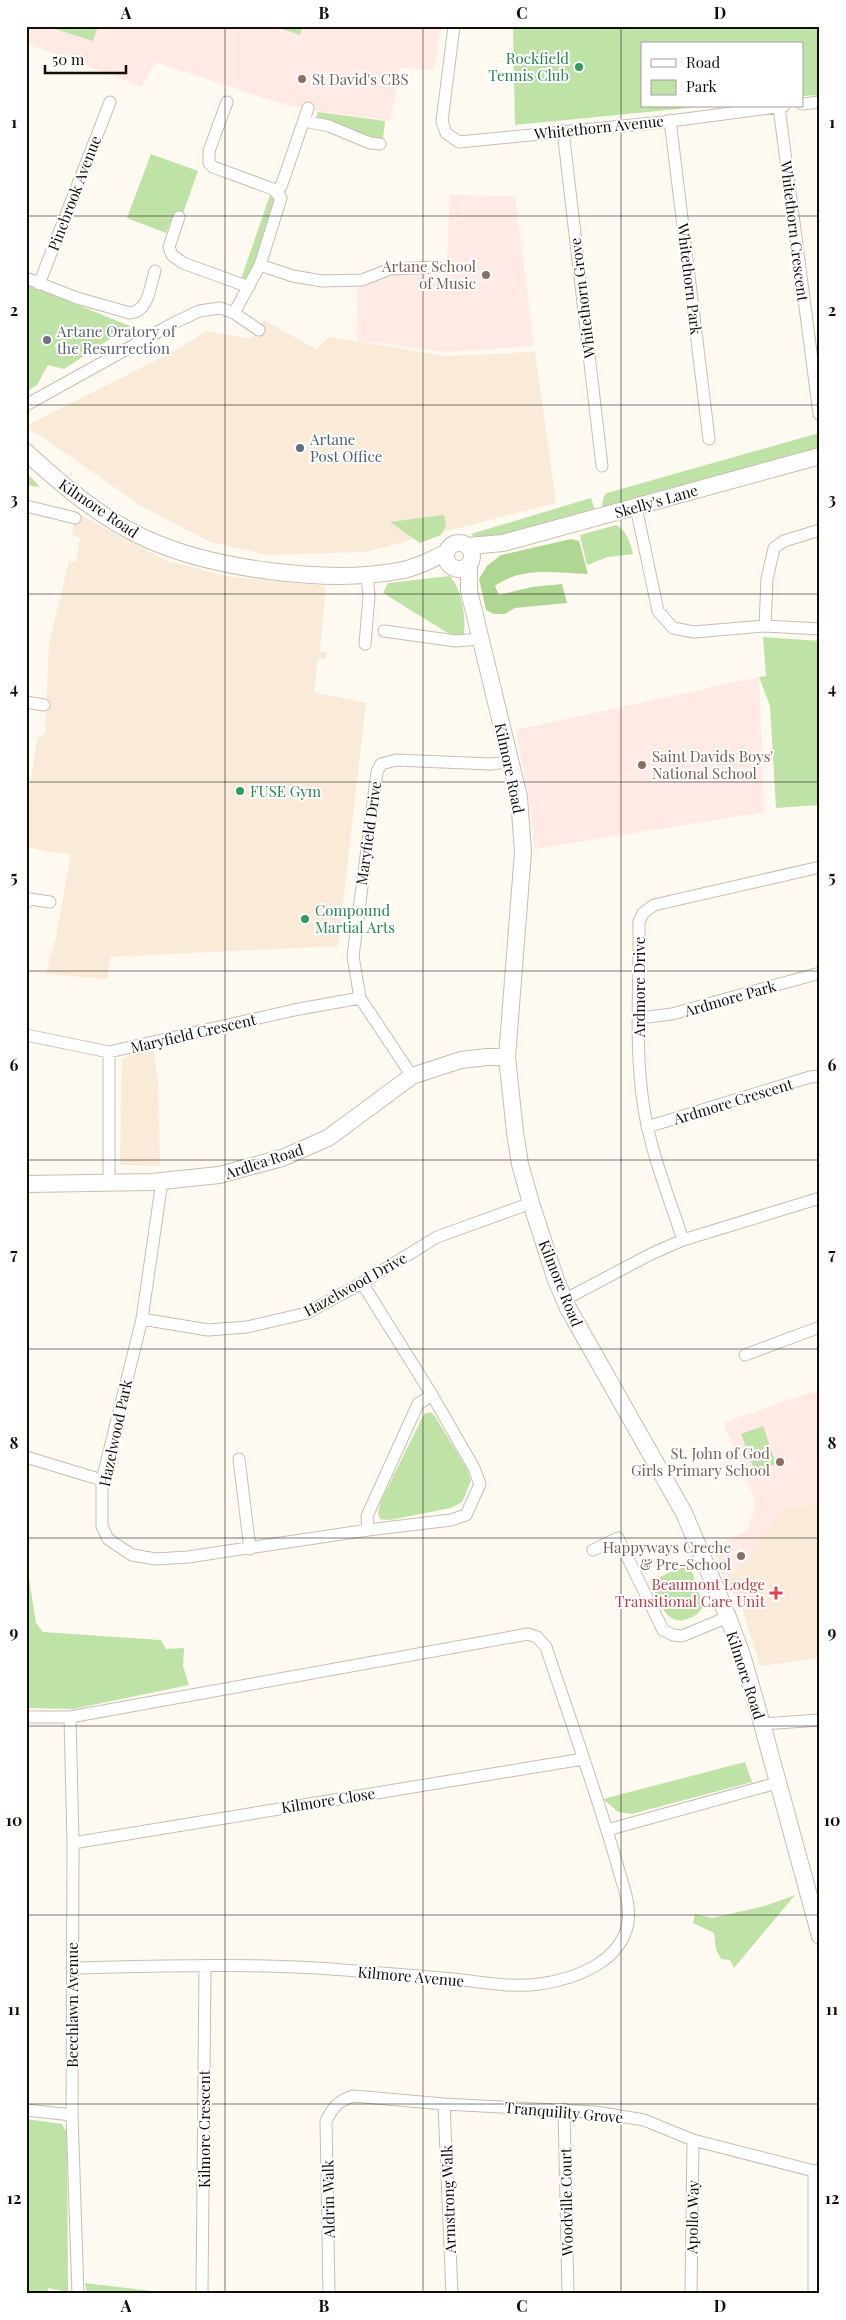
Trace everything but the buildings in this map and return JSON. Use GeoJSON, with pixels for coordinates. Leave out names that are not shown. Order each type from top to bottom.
{"type":"FeatureCollection","features":[{"type":"Feature","properties":{"kind":"street","name":"Whitethorn Avenue"},"geometry":{"type":"LineString","coordinates":[[454,26],[442,121],[446,133],[454,140],[468,142],[663,122],[773,108]]}},
{"type":"Feature","properties":{"kind":"street","name":"Pinebrook Avenue"},"geometry":{"type":"LineString","coordinates":[[39,284],[110,102]]}},
{"type":"Feature","properties":{"kind":"street"},"geometry":{"type":"LineString","coordinates":[[227,102],[209,152],[209,163],[213,167],[278,192],[281,198],[260,265],[234,313]]}},
{"type":"Feature","properties":{"kind":"street"},"geometry":{"type":"LineString","coordinates":[[804,104],[820,102]]}},
{"type":"Feature","properties":{"kind":"street"},"geometry":{"type":"LineString","coordinates":[[278,192],[308,108]]}},
{"type":"Feature","properties":{"kind":"street","name":"Whitethorn Crescent"},"geometry":{"type":"LineString","coordinates":[[782,108],[819,414]]}},
{"type":"Feature","properties":{"kind":"street","name":"Whitethorn Park"},"geometry":{"type":"LineString","coordinates":[[670,120],[709,439]]}},
{"type":"Feature","properties":{"kind":"street"},"geometry":{"type":"LineString","coordinates":[[304,121],[329,126],[370,143],[380,144]]}},
{"type":"Feature","properties":{"kind":"street","name":"Whitethorn Grove"},"geometry":{"type":"LineString","coordinates":[[562,131],[602,466]]}},
{"type":"Feature","properties":{"kind":"street"},"geometry":{"type":"LineString","coordinates":[[179,217],[169,247],[176,259],[248,286]]}},
{"type":"Feature","properties":{"kind":"street"},"geometry":{"type":"LineString","coordinates":[[260,265],[293,276],[322,281],[362,280],[390,269],[437,267]]}},
{"type":"Feature","properties":{"kind":"street"},"geometry":{"type":"LineString","coordinates":[[26,278],[77,298],[130,313],[138,311],[144,305],[155,271]]}},
{"type":"Feature","properties":{"kind":"street"},"geometry":{"type":"LineString","coordinates":[[26,405],[186,317],[212,308],[234,313],[259,330]]}},
{"type":"Feature","properties":{"kind":"street","name":"Kilmore Road"},"geometry":{"type":"LineString","coordinates":[[26,452],[86,503],[129,530],[163,546],[207,560],[260,570],[314,575],[367,575],[460,559],[518,797],[523,852],[507,1057],[520,1164],[530,1203],[564,1300],[587,1345],[684,1513],[728,1617],[742,1655],[777,1783],[813,1886],[820,1936]]}},
{"type":"Feature","properties":{"kind":"street","name":"Skelly's Lane"},"geometry":{"type":"LineString","coordinates":[[460,559],[493,545],[820,456]]}},
{"type":"Feature","properties":{"kind":"street"},"geometry":{"type":"LineString","coordinates":[[26,506],[75,518]]}},
{"type":"Feature","properties":{"kind":"street"},"geometry":{"type":"LineString","coordinates":[[636,507],[658,611],[673,628],[694,632],[723,628],[765,626],[820,629]]}},
{"type":"Feature","properties":{"kind":"street"},"geometry":{"type":"LineString","coordinates":[[765,626],[767,579],[774,548],[784,541],[820,530]]}},
{"type":"Feature","properties":{"kind":"street"},"geometry":{"type":"LineString","coordinates":[[365,644],[369,597],[367,575]]}},
{"type":"Feature","properties":{"kind":"street"},"geometry":{"type":"LineString","coordinates":[[384,631],[456,641],[480,639]]}},
{"type":"Feature","properties":{"kind":"street"},"geometry":{"type":"LineString","coordinates":[[26,702],[44,705]]}},
{"type":"Feature","properties":{"kind":"street","name":"Maryfield Drive"},"geometry":{"type":"LineString","coordinates":[[412,1076],[360,998],[353,956],[378,768],[384,762],[396,760],[490,764],[510,762]]}},
{"type":"Feature","properties":{"kind":"street","name":"Ardmore Drive"},"geometry":{"type":"LineString","coordinates":[[683,1240],[647,1127],[640,1076],[639,922],[643,913],[654,905],[820,867]]}},
{"type":"Feature","properties":{"kind":"street"},"geometry":{"type":"LineString","coordinates":[[26,903],[30,898],[50,902]]}},
{"type":"Feature","properties":{"kind":"street","name":"Ardmore Park"},"geometry":{"type":"LineString","coordinates":[[639,1018],[672,1014],[820,973]]}},
{"type":"Feature","properties":{"kind":"street","name":"Maryfield Crescent"},"geometry":{"type":"LineString","coordinates":[[26,1035],[109,1052],[294,1010],[360,998]]}},
{"type":"Feature","properties":{"kind":"street"},"geometry":{"type":"LineString","coordinates":[[109,1052],[110,1182]]}},
{"type":"Feature","properties":{"kind":"street","name":"Ardlea Road"},"geometry":{"type":"LineString","coordinates":[[26,1184],[162,1181],[219,1175],[282,1158],[328,1138],[412,1076],[461,1060],[487,1056],[507,1057]]}},
{"type":"Feature","properties":{"kind":"street","name":"Ardmore Crescent"},"geometry":{"type":"LineString","coordinates":[[647,1127],[810,1077],[820,1076]]}},
{"type":"Feature","properties":{"kind":"street","name":"Hazelwood Park"},"geometry":{"type":"LineString","coordinates":[[162,1181],[142,1319],[102,1480],[102,1526],[108,1539],[132,1555],[156,1559],[180,1558],[368,1530],[451,1520],[466,1515],[480,1484],[474,1468],[432,1395],[362,1283]]}},
{"type":"Feature","properties":{"kind":"street"},"geometry":{"type":"LineString","coordinates":[[564,1300],[651,1254],[683,1240],[820,1198]]}},
{"type":"Feature","properties":{"kind":"street","name":"Hazelwood Drive"},"geometry":{"type":"LineString","coordinates":[[142,1319],[208,1330],[248,1327],[308,1313],[362,1283],[437,1237],[530,1203]]}},
{"type":"Feature","properties":{"kind":"street"},"geometry":{"type":"LineString","coordinates":[[745,1355],[820,1327]]}},
{"type":"Feature","properties":{"kind":"street"},"geometry":{"type":"LineString","coordinates":[[368,1530],[367,1516],[418,1404],[432,1395]]}},
{"type":"Feature","properties":{"kind":"street"},"geometry":{"type":"LineString","coordinates":[[26,1457],[102,1480]]}},
{"type":"Feature","properties":{"kind":"street"},"geometry":{"type":"LineString","coordinates":[[239,1459],[250,1549]]}},
{"type":"Feature","properties":{"kind":"street"},"geometry":{"type":"LineString","coordinates":[[593,1550],[618,1538],[663,1630],[668,1633],[682,1636],[728,1617]]}},
{"type":"Feature","properties":{"kind":"street","name":"Kilmore Avenue"},"geometry":{"type":"LineString","coordinates":[[26,1717],[70,1717],[528,1634],[537,1637],[546,1647],[607,1830],[628,1905],[628,1924],[621,1942],[605,1960],[581,1973],[540,1984],[490,1985],[454,1979],[328,1969],[205,1966],[72,1968]]}},
{"type":"Feature","properties":{"kind":"street","name":"Beechlawn Avenue"},"geometry":{"type":"LineString","coordinates":[[70,1717],[73,1843],[72,2115],[78,2294]]}},
{"type":"Feature","properties":{"kind":"street"},"geometry":{"type":"LineString","coordinates":[[762,1724],[820,1720]]}},
{"type":"Feature","properties":{"kind":"street","name":"Kilmore Close"},"geometry":{"type":"LineString","coordinates":[[73,1843],[583,1759]]}},
{"type":"Feature","properties":{"kind":"street"},"geometry":{"type":"LineString","coordinates":[[607,1830],[777,1783]]}},
{"type":"Feature","properties":{"kind":"street","name":"Kilmore Crescent"},"geometry":{"type":"LineString","coordinates":[[202,2292],[205,1966]]}},
{"type":"Feature","properties":{"kind":"street","name":"Tranquility Grove"},"geometry":{"type":"LineString","coordinates":[[333,2107],[341,2100],[353,2096],[444,2104],[564,2109],[644,2120],[693,2140],[817,2171]]}},
{"type":"Feature","properties":{"kind":"street","name":"Armstrong Walk"},"geometry":{"type":"LineString","coordinates":[[444,2104],[452,2294]]}},
{"type":"Feature","properties":{"kind":"street","name":"Aldrin Walk"},"geometry":{"type":"LineString","coordinates":[[329,2294],[326,2121],[333,2107]]}},
{"type":"Feature","properties":{"kind":"street","name":"Woodville Court"},"geometry":{"type":"LineString","coordinates":[[564,2109],[568,2294]]}},
{"type":"Feature","properties":{"kind":"street"},"geometry":{"type":"LineString","coordinates":[[26,2110],[72,2115]]}},
{"type":"Feature","properties":{"kind":"street","name":"Apollo Way"},"geometry":{"type":"LineString","coordinates":[[691,2294],[693,2140]]}},
{"type":"Feature","properties":{"kind":"street"},"geometry":{"type":"LineString","coordinates":[[814,2294],[817,2171]]}},
{"type":"Feature","properties":{"kind":"shaded area","name":"St David's CBS"},"geometry":{"type":"Polygon","coordinates":[[[26,26],[441,26],[434,70],[401,68],[390,121],[292,107],[155,62],[142,87],[26,43],[26,26]]]}},
{"type":"Feature","properties":{"kind":"shaded area","name":"Artane School of Music"},"geometry":{"type":"Polygon","coordinates":[[[450,195],[515,196],[534,346],[446,352],[357,341],[358,286],[371,283],[391,272],[426,272],[427,281],[446,278],[450,195]]]}},
{"type":"Feature","properties":{"kind":"shaded area"},"geometry":{"type":"Polygon","coordinates":[[[264,320],[316,349],[329,337],[447,356],[535,352],[556,503],[365,552],[269,555],[210,542],[143,507],[26,426],[182,347],[206,331],[251,339],[264,320]]]}},
{"type":"Feature","properties":{"kind":"shaded area"},"geometry":{"type":"Polygon","coordinates":[[[75,512],[167,561],[231,577],[326,586],[320,651],[327,652],[326,659],[318,659],[314,692],[366,703],[338,946],[110,957],[107,979],[46,974],[56,937],[71,854],[47,852],[26,846],[26,816],[37,738],[45,734],[49,644],[69,561],[76,562],[80,538],[72,535],[75,512]]]}},
{"type":"Feature","properties":{"kind":"shaded area","name":"Saint Davids Boys' National School"},"geometry":{"type":"Polygon","coordinates":[[[759,677],[764,812],[535,849],[529,800],[516,730],[759,677]]]}},
{"type":"Feature","properties":{"kind":"shaded area"},"geometry":{"type":"Polygon","coordinates":[[[153,1048],[158,1082],[160,1166],[120,1165],[122,1059],[132,1053],[153,1048]]]}},
{"type":"Feature","properties":{"kind":"shaded area","name":"St. John of God Girls Primary School"},"geometry":{"type":"Polygon","coordinates":[[[820,1389],[820,1502],[780,1511],[769,1525],[752,1557],[724,1578],[712,1547],[747,1531],[756,1503],[724,1423],[820,1389]]]}},
{"type":"Feature","properties":{"kind":"shaded area","name":"Beaumont Lodge Transitional Care Unit"},"geometry":{"type":"Polygon","coordinates":[[[820,1502],[820,1658],[760,1666],[742,1608],[724,1578],[752,1557],[769,1525],[780,1511],[820,1502]]]}},
{"type":"Feature","properties":{"kind":"green space"},"geometry":{"type":"Polygon","coordinates":[[[46,26],[98,26],[93,41],[46,26]]]}},
{"type":"Feature","properties":{"kind":"green space"},"geometry":{"type":"Polygon","coordinates":[[[273,26],[303,26],[300,35],[273,26]]]}},
{"type":"Feature","properties":{"kind":"green space"},"geometry":{"type":"Polygon","coordinates":[[[513,26],[820,26],[820,95],[804,96],[804,42],[641,42],[641,108],[689,108],[515,125],[513,26]]]}},
{"type":"Feature","properties":{"kind":"green space"},"geometry":{"type":"Polygon","coordinates":[[[318,112],[385,121],[383,139],[366,136],[316,118],[318,112]]]}},
{"type":"Feature","properties":{"kind":"green space"},"geometry":{"type":"Polygon","coordinates":[[[151,154],[198,171],[182,216],[174,214],[166,233],[127,218],[151,154]]]}},
{"type":"Feature","properties":{"kind":"green space"},"geometry":{"type":"Polygon","coordinates":[[[270,195],[274,198],[273,208],[251,273],[248,278],[241,279],[270,195]]]}},
{"type":"Feature","properties":{"kind":"green space"},"geometry":{"type":"Polygon","coordinates":[[[26,284],[130,326],[64,369],[48,365],[37,385],[26,392],[26,284]]]}},
{"type":"Feature","properties":{"kind":"green space"},"geometry":{"type":"Polygon","coordinates":[[[819,433],[820,449],[603,508],[602,506],[604,496],[607,493],[819,433]]]}},
{"type":"Feature","properties":{"kind":"green space"},"geometry":{"type":"Polygon","coordinates":[[[26,472],[40,487],[26,485],[26,472]]]}},
{"type":"Feature","properties":{"kind":"green space"},"geometry":{"type":"Polygon","coordinates":[[[591,498],[595,510],[507,536],[475,538],[471,534],[591,498]]]}},
{"type":"Feature","properties":{"kind":"green space"},"geometry":{"type":"Polygon","coordinates":[[[444,515],[446,526],[441,535],[420,543],[390,522],[444,515]]]}},
{"type":"Feature","properties":{"kind":"green space"},"geometry":{"type":"Polygon","coordinates":[[[616,525],[625,534],[633,554],[608,557],[587,565],[580,535],[616,525]]]}},
{"type":"Feature","properties":{"kind":"green space"},"geometry":{"type":"Polygon","coordinates":[[[571,539],[579,541],[588,574],[528,573],[505,580],[495,586],[499,595],[532,587],[562,584],[567,603],[515,608],[505,614],[494,614],[486,610],[479,579],[487,566],[501,555],[571,539]]]}},
{"type":"Feature","properties":{"kind":"green space"},"geometry":{"type":"Polygon","coordinates":[[[450,576],[458,588],[464,611],[464,634],[456,638],[383,593],[388,583],[450,576]]]}},
{"type":"Feature","properties":{"kind":"green space"},"geometry":{"type":"Polygon","coordinates":[[[763,637],[820,641],[820,805],[776,808],[770,706],[759,677],[766,676],[763,637]]]}},
{"type":"Feature","properties":{"kind":"green space"},"geometry":{"type":"Polygon","coordinates":[[[430,1412],[434,1415],[466,1467],[471,1480],[465,1496],[462,1502],[451,1508],[390,1520],[380,1519],[378,1513],[381,1501],[424,1414],[430,1412]]]}},
{"type":"Feature","properties":{"kind":"green space"},"geometry":{"type":"Polygon","coordinates":[[[763,1426],[776,1464],[755,1472],[741,1434],[763,1426]]]}},
{"type":"Feature","properties":{"kind":"green space"},"geometry":{"type":"Polygon","coordinates":[[[26,1560],[36,1623],[43,1632],[161,1640],[166,1649],[184,1648],[183,1666],[189,1685],[73,1709],[26,1708],[26,1560]]]}},
{"type":"Feature","properties":{"kind":"green space"},"geometry":{"type":"Polygon","coordinates":[[[689,1563],[703,1605],[699,1612],[692,1617],[681,1620],[674,1619],[669,1616],[660,1604],[650,1582],[689,1563]]]}},
{"type":"Feature","properties":{"kind":"green space"},"geometry":{"type":"Polygon","coordinates":[[[745,1762],[752,1782],[632,1814],[618,1812],[603,1799],[745,1762]]]}},
{"type":"Feature","properties":{"kind":"green space"},"geometry":{"type":"Polygon","coordinates":[[[795,1895],[734,1968],[730,1960],[721,1959],[716,1949],[714,1933],[693,1923],[695,1914],[712,1918],[765,1906],[795,1895]]]}},
{"type":"Feature","properties":{"kind":"green space"},"geometry":{"type":"Polygon","coordinates":[[[26,2119],[62,2124],[67,2133],[68,2292],[48,2288],[48,2294],[26,2294],[26,2119]]]}},
{"type":"Feature","properties":{"kind":"green space"},"geometry":{"type":"Polygon","coordinates":[[[85,2283],[177,2294],[87,2294],[85,2283]]]}},
{"type":"Feature","properties":{"kind":"place","name":"Rockfield Tennis Club"},"geometry":{"type":"Point","coordinates":[579,67]}},
{"type":"Feature","properties":{"kind":"place","name":"St David's CBS"},"geometry":{"type":"Point","coordinates":[302,79]}},
{"type":"Feature","properties":{"kind":"place","name":"Artane School of Music"},"geometry":{"type":"Point","coordinates":[486,275]}},
{"type":"Feature","properties":{"kind":"place","name":"Artane Oratory of the Resurrection"},"geometry":{"type":"Point","coordinates":[47,340]}},
{"type":"Feature","properties":{"kind":"place","name":"Artane Post Office"},"geometry":{"type":"Point","coordinates":[300,448]}},
{"type":"Feature","properties":{"kind":"place","name":"Saint Davids Boys' National School"},"geometry":{"type":"Point","coordinates":[642,765]}},
{"type":"Feature","properties":{"kind":"place","name":"FUSE Gym"},"geometry":{"type":"Point","coordinates":[240,791]}},
{"type":"Feature","properties":{"kind":"place","name":"Compound Martial Arts"},"geometry":{"type":"Point","coordinates":[305,919]}},
{"type":"Feature","properties":{"kind":"place","name":"St. John of God Girls Primary School"},"geometry":{"type":"Point","coordinates":[780,1462]}},
{"type":"Feature","properties":{"kind":"place","name":"Happyways Creche & Pre-School"},"geometry":{"type":"Point","coordinates":[741,1556]}},
{"type":"Feature","properties":{"kind":"place","name":"Beaumont Lodge Transitional Care Unit"},"geometry":{"type":"Point","coordinates":[776,1593]}}]}
